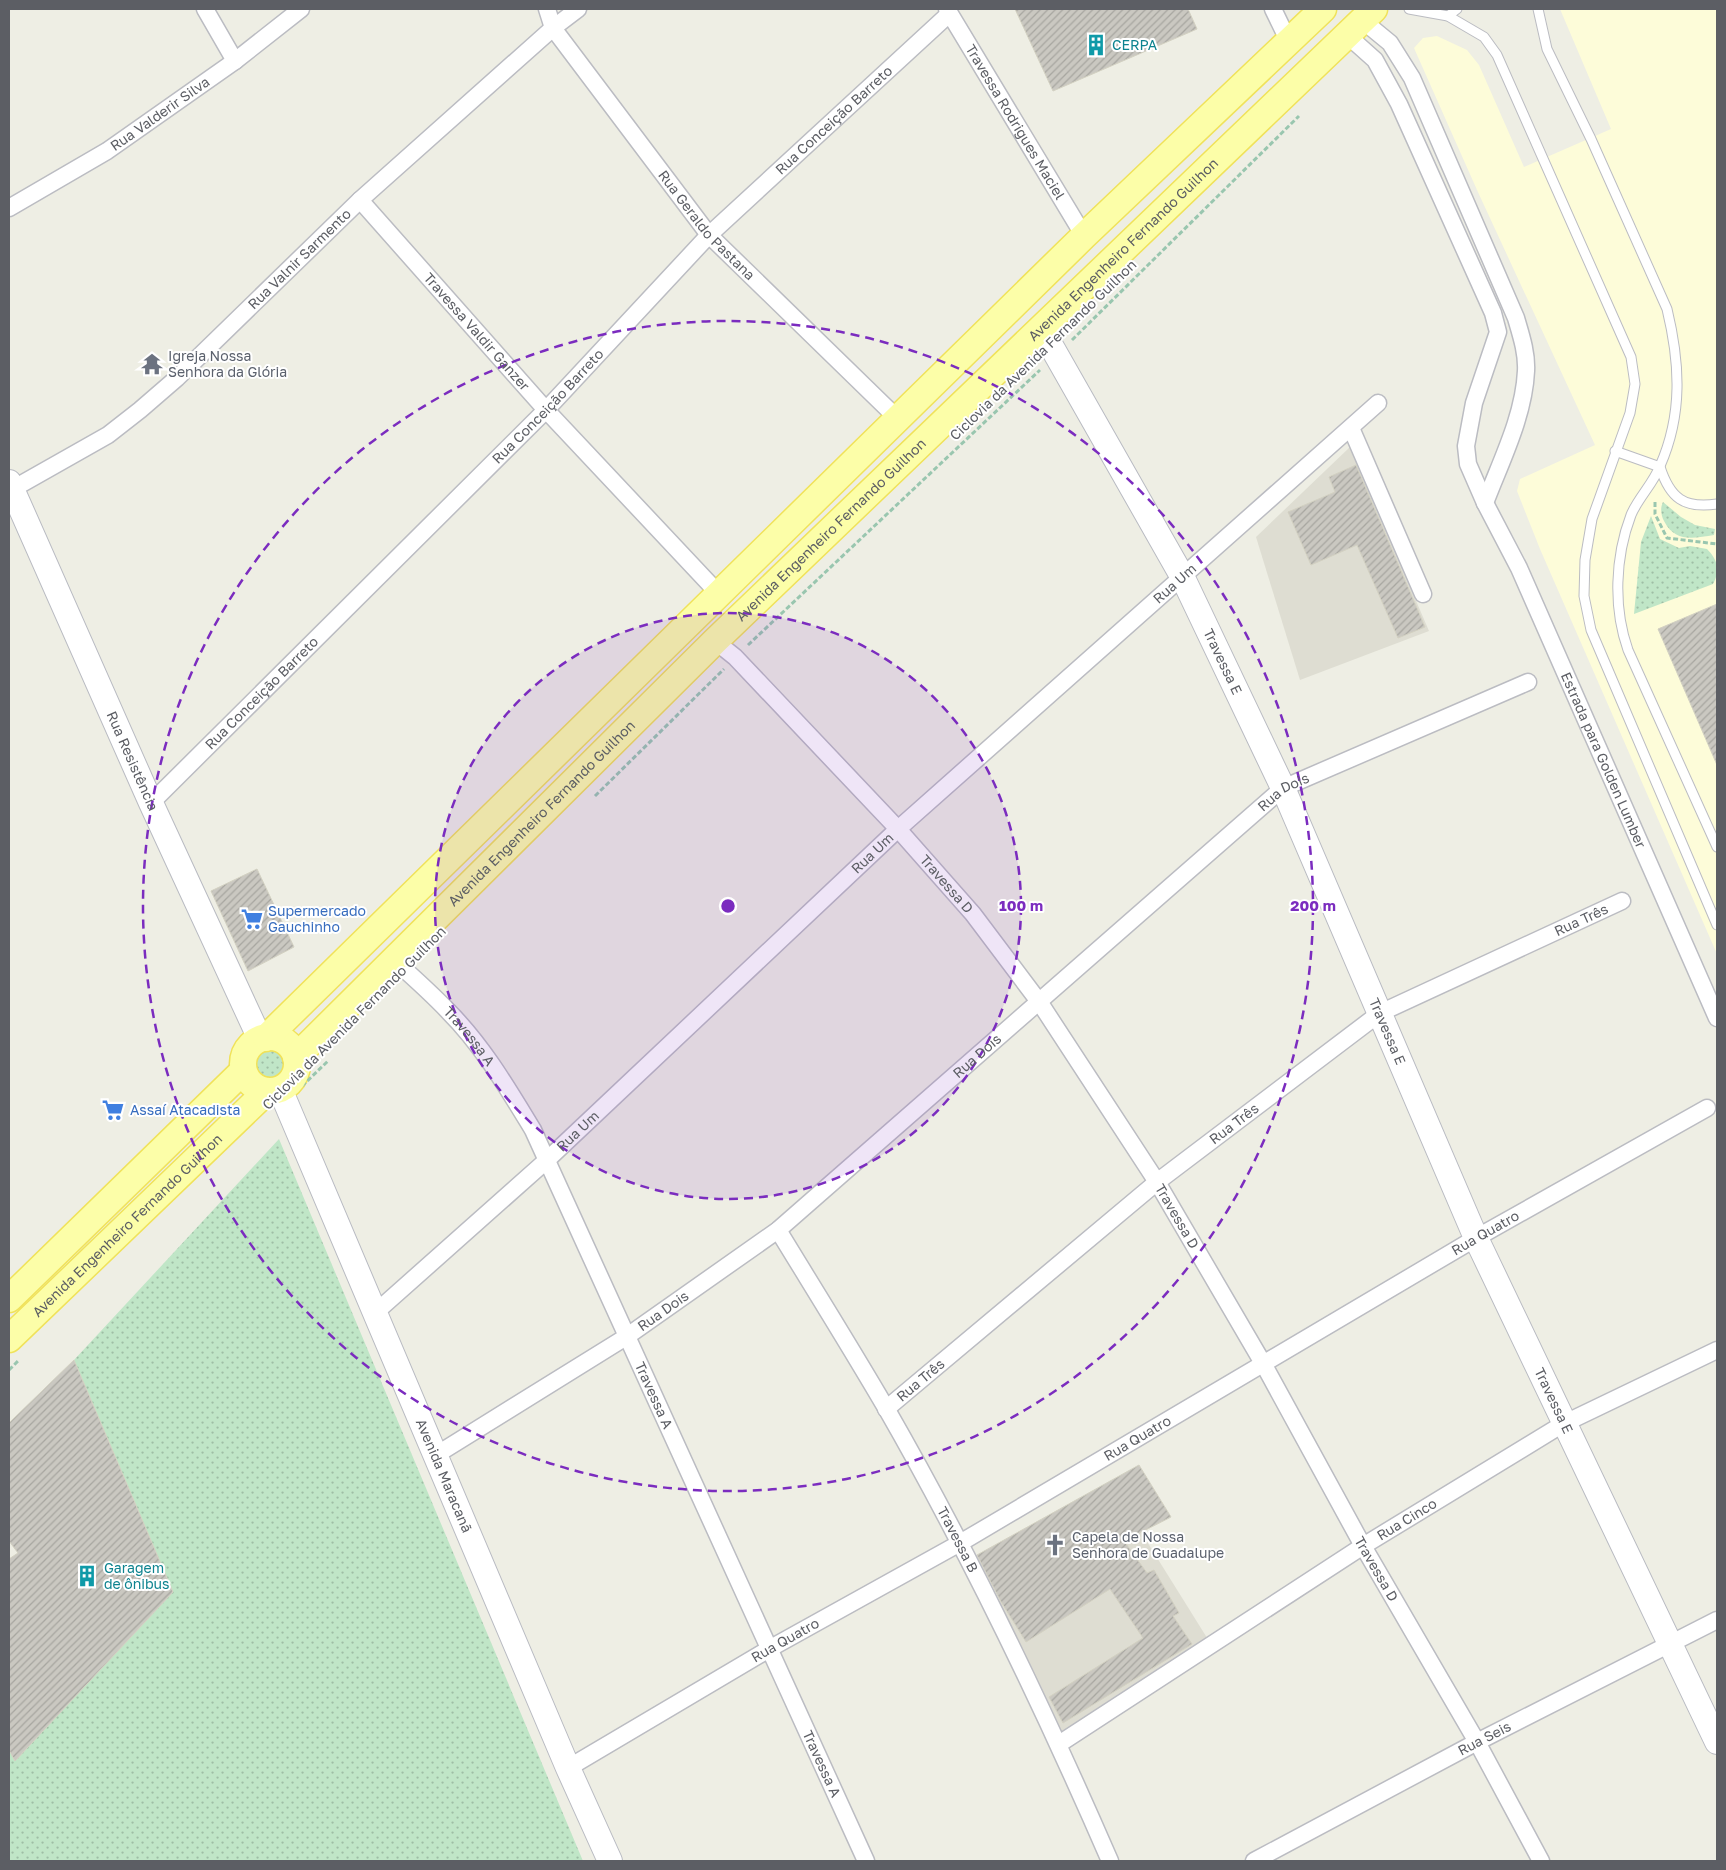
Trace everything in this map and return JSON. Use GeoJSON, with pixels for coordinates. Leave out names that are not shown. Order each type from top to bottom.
{"type":"FeatureCollection","features":[{"type":"Feature","properties":{"kind":"main road"},"geometry":{"type":"LineString","coordinates":[[9,1299],[243,1071],[245,1052],[263,1038],[1084,236],[1323,9]]}},
{"type":"Feature","properties":{"kind":"main road","name":"Avenida Engenheiro Fernando Guilhon"},"geometry":{"type":"LineString","coordinates":[[16,1348],[277,1095],[294,1077],[296,1057],[725,649],[1040,328],[1361,21]]}},
{"type":"Feature","properties":{"kind":"main road"},"geometry":{"type":"LineString","coordinates":[[263,1038],[272,1037],[285,1042],[296,1057]]}},
{"type":"Feature","properties":{"kind":"main road"},"geometry":{"type":"LineString","coordinates":[[243,1071],[254,1087],[277,1095]]}},
{"type":"Feature","properties":{"kind":"street"},"geometry":{"type":"LineString","coordinates":[[206,9],[235,61]]}},
{"type":"Feature","properties":{"kind":"street","name":"Rua Valderir Silva"},"geometry":{"type":"LineString","coordinates":[[9,208],[107,151],[235,61],[301,9]]}},
{"type":"Feature","properties":{"kind":"street","name":"Rua Geraldo Pastana"},"geometry":{"type":"LineString","coordinates":[[547,9],[553,28],[709,235],[897,418]]}},
{"type":"Feature","properties":{"kind":"street","name":"Rua Valnir Sarmento"},"geometry":{"type":"LineString","coordinates":[[10,488],[108,435],[140,410],[177,378],[360,200],[553,28],[578,9]]}},
{"type":"Feature","properties":{"kind":"street"},"geometry":{"type":"LineString","coordinates":[[1273,9],[1289,42]]}},
{"type":"Feature","properties":{"kind":"street","name":"Rua Conceição Barreto"},"geometry":{"type":"LineString","coordinates":[[151,803],[546,410],[709,235],[948,11]]}},
{"type":"Feature","properties":{"kind":"street","name":"Travessa Rodrigues Maciel"},"geometry":{"type":"LineString","coordinates":[[948,11],[1084,236]]}},
{"type":"Feature","properties":{"kind":"street"},"geometry":{"type":"LineString","coordinates":[[1361,21],[1375,60],[1399,104],[1493,313],[1498,332],[1521,333]]}},
{"type":"Feature","properties":{"kind":"street"},"geometry":{"type":"LineString","coordinates":[[1361,21],[1390,43],[1412,78],[1521,333],[1526,370],[1523,399],[1485,503]]}},
{"type":"Feature","properties":{"kind":"street","name":"Travessa Valdir Ganzer"},"geometry":{"type":"LineString","coordinates":[[360,200],[546,410],[719,594]]}},
{"type":"Feature","properties":{"kind":"street","name":"Travessa E"},"geometry":{"type":"LineString","coordinates":[[1040,328],[1182,576],[1283,788],[1476,1238],[1563,1424],[1717,1742]]}},
{"type":"Feature","properties":{"kind":"street","name":"Estrada para Golden Lumber"},"geometry":{"type":"LineString","coordinates":[[1498,332],[1474,403],[1466,446],[1468,464],[1485,503],[1520,568],[1717,1018]]}},
{"type":"Feature","properties":{"kind":"street","name":"Rua Um"},"geometry":{"type":"LineString","coordinates":[[376,1312],[547,1160],[898,829],[1378,403]]}},
{"type":"Feature","properties":{"kind":"street"},"geometry":{"type":"LineString","coordinates":[[1351,428],[1423,594]]}},
{"type":"Feature","properties":{"kind":"street","name":"Rua Resistência"},"geometry":{"type":"LineString","coordinates":[[10,488],[151,803],[263,1038]]}},
{"type":"Feature","properties":{"kind":"street","name":"Travessa D"},"geometry":{"type":"LineString","coordinates":[[725,649],[898,829],[973,914],[1040,1002],[1157,1182],[1264,1365],[1363,1546],[1477,1742],[1541,1861]]}},
{"type":"Feature","properties":{"kind":"street","name":"Rua Dois"},"geometry":{"type":"LineString","coordinates":[[436,1455],[626,1337],[778,1230],[1283,788],[1528,682]]}},
{"type":"Feature","properties":{"kind":"street","name":"Rua Três"},"geometry":{"type":"LineString","coordinates":[[886,1409],[1157,1182],[1380,1013],[1622,901]]}},
{"type":"Feature","properties":{"kind":"street","name":"Travessa A"},"geometry":{"type":"LineString","coordinates":[[395,961],[449,1012],[483,1052],[510,1090],[533,1130],[866,1861]]}},
{"type":"Feature","properties":{"kind":"street","name":"Avenida Maracanã"},"geometry":{"type":"LineString","coordinates":[[277,1095],[376,1312],[568,1768],[610,1861]]}},
{"type":"Feature","properties":{"kind":"street","name":"Rua Quatro"},"geometry":{"type":"LineString","coordinates":[[568,1768],[769,1649],[960,1543],[1476,1238],[1707,1108]]}},
{"type":"Feature","properties":{"kind":"street","name":"Travessa B"},"geometry":{"type":"LineString","coordinates":[[778,1230],[886,1409],[960,1543],[1059,1744],[1110,1861]]}},
{"type":"Feature","properties":{"kind":"street","name":"Rua Cinco"},"geometry":{"type":"LineString","coordinates":[[1059,1744],[1363,1546],[1563,1424],[1717,1350]]}},
{"type":"Feature","properties":{"kind":"street","name":"Rua Seis"},"geometry":{"type":"LineString","coordinates":[[1254,1861],[1280,1855],[1477,1742],[1717,1620]]}},
{"type":"Feature","properties":{"kind":"lane"},"geometry":{"type":"LineString","coordinates":[[1409,9],[1448,16],[1484,37],[1497,55],[1631,357],[1635,384],[1630,413],[1592,518],[1585,560],[1584,596],[1591,630],[1717,925]]}},
{"type":"Feature","properties":{"kind":"lane"},"geometry":{"type":"LineString","coordinates":[[1448,16],[1456,9]]}},
{"type":"Feature","properties":{"kind":"lane"},"geometry":{"type":"LineString","coordinates":[[1538,9],[1547,49],[1591,139],[1667,309],[1677,359],[1678,395],[1668,442],[1660,467],[1631,514],[1620,556],[1620,627],[1628,650],[1717,848]]}},
{"type":"Feature","properties":{"kind":"lane"},"geometry":{"type":"LineString","coordinates":[[1615,451],[1660,467]]}},
{"type":"Feature","properties":{"kind":"lane"},"geometry":{"type":"LineString","coordinates":[[1660,467],[1666,485],[1673,495],[1685,502],[1702,506],[1717,504]]}},
{"type":"Feature","properties":{"kind":"path","name":"Ciclovia da Avenida Fernando Guilhon"},"geometry":{"type":"LineString","coordinates":[[588,802],[725,649],[1055,356],[1302,112]]}},
{"type":"Feature","properties":{"kind":"path"},"geometry":{"type":"LineString","coordinates":[[1650,500],[1655,502],[1655,514],[1667,538],[1717,544]]}},
{"type":"Feature","properties":{"kind":"path","name":"Ciclovia da Avenida Fernando Guilhon"},"geometry":{"type":"LineString","coordinates":[[277,1095],[335,1053]]}},
{"type":"Feature","properties":{"kind":"path"},"geometry":{"type":"LineString","coordinates":[[9,1370],[16,1348]]}},
{"type":"Feature","properties":{"kind":"shaded area"},"geometry":{"type":"Polygon","coordinates":[[[1560,9],[1717,9],[1717,954],[1540,549],[1517,491],[1520,479],[1595,445],[1477,190],[1414,48],[1423,38],[1437,36],[1467,50],[1479,65],[1524,167],[1611,129],[1560,9]]]}},
{"type":"Feature","properties":{"kind":"shaded area"},"geometry":{"type":"Polygon","coordinates":[[[1350,447],[1429,631],[1300,680],[1256,537],[1350,447]]]}},
{"type":"Feature","properties":{"kind":"shaded area"},"geometry":{"type":"Polygon","coordinates":[[[1663,502],[1681,517],[1695,525],[1715,529],[1714,535],[1692,538],[1679,536],[1674,533],[1668,528],[1662,516],[1663,502]]]}},
{"type":"Feature","properties":{"kind":"shaded area"},"geometry":{"type":"Polygon","coordinates":[[[1651,516],[1660,539],[1679,548],[1690,546],[1707,549],[1717,565],[1717,574],[1713,584],[1634,614],[1641,542],[1651,516]]]}},
{"type":"Feature","properties":{"kind":"shaded area"},"geometry":{"type":"Polygon","coordinates":[[[268,1049],[275,1050],[281,1054],[285,1060],[285,1074],[281,1080],[275,1084],[268,1085],[261,1084],[255,1080],[251,1074],[250,1067],[251,1060],[255,1054],[261,1050],[268,1049]]]}},
{"type":"Feature","properties":{"kind":"shaded area"},"geometry":{"type":"Polygon","coordinates":[[[279,1139],[583,1861],[9,1861],[9,1750],[15,1761],[173,1592],[74,1360],[279,1139]]]}},
{"type":"Feature","properties":{"kind":"shaded area"},"geometry":{"type":"Polygon","coordinates":[[[1141,1532],[1209,1641],[1059,1734],[995,1603],[1141,1532]]]}},
{"type":"Feature","properties":{"kind":"building","name":"CERPA"},"geometry":{"type":"Polygon","coordinates":[[[1015,9],[1188,9],[1197,29],[1053,91],[1015,9]]]}},
{"type":"Feature","properties":{"kind":"building"},"geometry":{"type":"Polygon","coordinates":[[[1356,465],[1425,627],[1398,638],[1357,545],[1311,565],[1288,512],[1335,492],[1329,477],[1356,465]]]}},
{"type":"Feature","properties":{"kind":"building"},"geometry":{"type":"Polygon","coordinates":[[[1717,604],[1717,765],[1658,629],[1717,604]]]}},
{"type":"Feature","properties":{"kind":"building","name":"Supermercado Gauchinho"},"geometry":{"type":"Polygon","coordinates":[[[257,869],[294,947],[248,971],[211,891],[257,869]]]}},
{"type":"Feature","properties":{"kind":"building","name":"Garagem de ônibus"},"geometry":{"type":"Polygon","coordinates":[[[74,1360],[173,1592],[15,1761],[9,1750],[9,1559],[18,1553],[9,1541],[9,1423],[74,1360]]]}},
{"type":"Feature","properties":{"kind":"building"},"geometry":{"type":"Polygon","coordinates":[[[1139,1465],[1171,1517],[1124,1541],[1147,1573],[1154,1570],[1179,1613],[1173,1616],[1192,1644],[1063,1723],[1049,1697],[1143,1638],[1110,1589],[1026,1642],[1000,1600],[977,1555],[1139,1465]]]}},
{"type":"Feature","properties":{"kind":"place","name":"CERPA"},"geometry":{"type":"Point","coordinates":[1096,45]}},
{"type":"Feature","properties":{"kind":"place","name":"Igreja Nossa Senhora da Glória"},"geometry":{"type":"Point","coordinates":[152,364]}},
{"type":"Feature","properties":{"kind":"place","name":"Supermercado Gauchinho"},"geometry":{"type":"Point","coordinates":[252,919]}},
{"type":"Feature","properties":{"kind":"place","name":"Assaí Atacadista"},"geometry":{"type":"Point","coordinates":[113,1110]}},
{"type":"Feature","properties":{"kind":"place","name":"Capela de Nossa Senhora de Guadalupe"},"geometry":{"type":"Point","coordinates":[1055,1545]}},
{"type":"Feature","properties":{"kind":"place","name":"Garagem de ônibus"},"geometry":{"type":"Point","coordinates":[87,1576]}}]}
